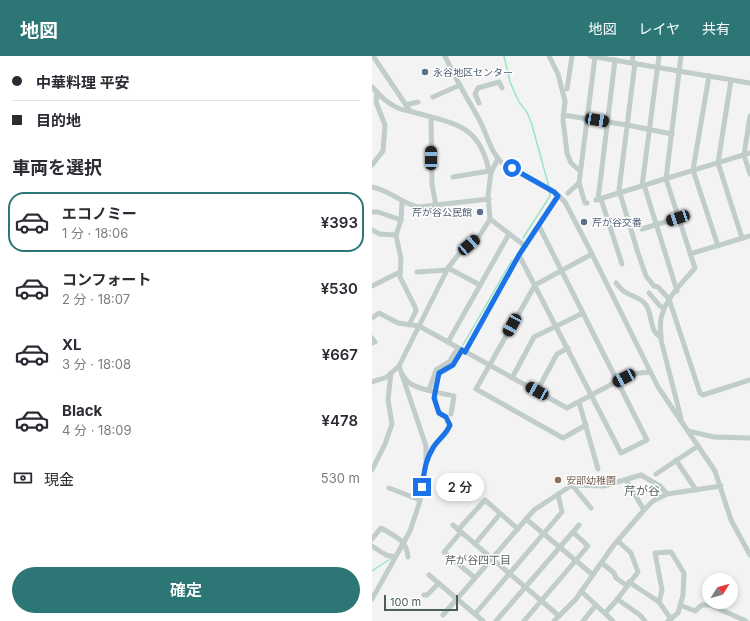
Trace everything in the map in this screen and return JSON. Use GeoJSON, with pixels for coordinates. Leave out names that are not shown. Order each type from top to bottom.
{"type":"FeatureCollection","features":[{"type":"Feature","properties":{"kind":"street"},"geometry":{"type":"LineString","coordinates":[[373,56],[410,111]]}},
{"type":"Feature","properties":{"kind":"street"},"geometry":{"type":"LineString","coordinates":[[445,56],[498,159],[504,165],[544,186],[556,194],[564,202],[592,254],[658,387],[715,471],[731,520],[750,555]]}},
{"type":"Feature","properties":{"kind":"street"},"geometry":{"type":"LineString","coordinates":[[549,56],[558,74],[565,101]]}},
{"type":"Feature","properties":{"kind":"street"},"geometry":{"type":"LineString","coordinates":[[572,56],[563,115],[567,154],[571,162],[580,171]]}},
{"type":"Feature","properties":{"kind":"street"},"geometry":{"type":"LineString","coordinates":[[587,203],[585,203],[579,183],[593,56],[750,83]]}},
{"type":"Feature","properties":{"kind":"street"},"geometry":{"type":"LineString","coordinates":[[633,56],[634,63],[619,190],[646,276],[654,286],[658,287],[669,299],[700,394],[702,396],[750,380]]}},
{"type":"Feature","properties":{"kind":"street"},"geometry":{"type":"LineString","coordinates":[[659,56],[648,129],[643,186],[677,290]]}},
{"type":"Feature","properties":{"kind":"street"},"geometry":{"type":"LineString","coordinates":[[682,56],[666,179],[695,268],[669,299],[661,316],[661,337],[679,404],[682,424]]}},
{"type":"Feature","properties":{"kind":"street"},"geometry":{"type":"LineString","coordinates":[[615,60],[598,200],[622,264]]}},
{"type":"Feature","properties":{"kind":"street"},"geometry":{"type":"LineString","coordinates":[[708,76],[693,170],[718,246]]}},
{"type":"Feature","properties":{"kind":"street"},"geometry":{"type":"LineString","coordinates":[[731,80],[718,163],[742,238]]}},
{"type":"Feature","properties":{"kind":"street"},"geometry":{"type":"LineString","coordinates":[[479,103],[475,94],[478,88],[499,82],[502,88]]}},
{"type":"Feature","properties":{"kind":"street"},"geometry":{"type":"LineString","coordinates":[[433,97],[460,84]]}},
{"type":"Feature","properties":{"kind":"street"},"geometry":{"type":"LineString","coordinates":[[372,87],[389,103],[398,108],[458,125],[476,139],[483,150],[490,172],[490,220],[480,235],[458,255],[447,269],[399,366],[387,377],[372,382]]}},
{"type":"Feature","properties":{"kind":"street"},"geometry":{"type":"LineString","coordinates":[[372,165],[383,151],[385,125],[376,102],[377,92]]}},
{"type":"Feature","properties":{"kind":"street"},"geometry":{"type":"LineString","coordinates":[[406,105],[418,102]]}},
{"type":"Feature","properties":{"kind":"street"},"geometry":{"type":"LineString","coordinates":[[563,115],[672,134]]}},
{"type":"Feature","properties":{"kind":"street"},"geometry":{"type":"LineString","coordinates":[[750,116],[744,154],[750,174]]}},
{"type":"Feature","properties":{"kind":"street"},"geometry":{"type":"LineString","coordinates":[[431,117],[432,184],[436,206]]}},
{"type":"Feature","properties":{"kind":"street"},"geometry":{"type":"LineString","coordinates":[[598,200],[750,153]]}},
{"type":"Feature","properties":{"kind":"street"},"geometry":{"type":"LineString","coordinates":[[490,172],[498,159]]}},
{"type":"Feature","properties":{"kind":"street"},"geometry":{"type":"LineString","coordinates":[[453,177],[490,172]]}},
{"type":"Feature","properties":{"kind":"street"},"geometry":{"type":"LineString","coordinates":[[568,193],[579,183]]}},
{"type":"Feature","properties":{"kind":"street"},"geometry":{"type":"LineString","coordinates":[[372,187],[381,189],[402,201],[418,207],[489,199]]}},
{"type":"Feature","properties":{"kind":"street"},"geometry":{"type":"LineString","coordinates":[[429,390],[438,371],[451,364],[462,350],[519,255],[539,226],[556,194]]}},
{"type":"Feature","properties":{"kind":"street"},"geometry":{"type":"LineString","coordinates":[[402,201],[401,220],[396,235],[401,259],[400,277],[416,310],[409,325]]}},
{"type":"Feature","properties":{"kind":"street"},"geometry":{"type":"LineString","coordinates":[[372,212],[378,212],[401,220]]}},
{"type":"Feature","properties":{"kind":"street"},"geometry":{"type":"LineString","coordinates":[[642,229],[678,218]]}},
{"type":"Feature","properties":{"kind":"street"},"geometry":{"type":"LineString","coordinates":[[490,220],[525,246]]}},
{"type":"Feature","properties":{"kind":"street"},"geometry":{"type":"LineString","coordinates":[[519,255],[557,326],[621,453],[647,440],[539,226]]}},
{"type":"Feature","properties":{"kind":"street"},"geometry":{"type":"LineString","coordinates":[[372,230],[380,234],[396,235]]}},
{"type":"Feature","properties":{"kind":"street"},"geometry":{"type":"LineString","coordinates":[[448,342],[508,234]]}},
{"type":"Feature","properties":{"kind":"street"},"geometry":{"type":"LineString","coordinates":[[690,254],[750,236]]}},
{"type":"Feature","properties":{"kind":"street"},"geometry":{"type":"LineString","coordinates":[[586,425],[564,438],[476,389],[535,285],[592,254]]}},
{"type":"Feature","properties":{"kind":"street"},"geometry":{"type":"LineString","coordinates":[[417,272],[447,269],[480,285]]}},
{"type":"Feature","properties":{"kind":"street"},"geometry":{"type":"LineString","coordinates":[[372,286],[400,272]]}},
{"type":"Feature","properties":{"kind":"street"},"geometry":{"type":"LineString","coordinates":[[616,283],[625,292],[642,300],[646,305],[652,319],[654,333],[661,337]]}},
{"type":"Feature","properties":{"kind":"street"},"geometry":{"type":"LineString","coordinates":[[649,293],[660,306],[664,308]]}},
{"type":"Feature","properties":{"kind":"street"},"geometry":{"type":"LineString","coordinates":[[372,318],[378,313],[398,322],[419,326],[567,408],[631,374],[650,372]]}},
{"type":"Feature","properties":{"kind":"street"},"geometry":{"type":"LineString","coordinates":[[512,378],[534,337],[583,313]]}},
{"type":"Feature","properties":{"kind":"street"},"geometry":{"type":"LineString","coordinates":[[372,338],[375,342],[372,343]]}},
{"type":"Feature","properties":{"kind":"street"},"geometry":{"type":"LineString","coordinates":[[537,391],[557,354],[568,348]]}},
{"type":"Feature","properties":{"kind":"street"},"geometry":{"type":"LineString","coordinates":[[372,599],[410,531],[420,500],[426,464],[426,446],[399,366]]}},
{"type":"Feature","properties":{"kind":"street"},"geometry":{"type":"LineString","coordinates":[[426,464],[431,452],[438,441],[447,432],[450,425],[446,417],[439,413],[434,398],[438,371]]}},
{"type":"Feature","properties":{"kind":"street"},"geometry":{"type":"LineString","coordinates":[[400,372],[409,382],[435,392],[454,396],[451,414]]}},
{"type":"Feature","properties":{"kind":"street"},"geometry":{"type":"LineString","coordinates":[[372,470],[385,444],[392,424],[388,400],[391,373]]}},
{"type":"Feature","properties":{"kind":"street"},"geometry":{"type":"LineString","coordinates":[[578,402],[598,469]]}},
{"type":"Feature","properties":{"kind":"street"},"geometry":{"type":"LineString","coordinates":[[688,431],[714,437],[750,438]]}},
{"type":"Feature","properties":{"kind":"street"},"geometry":{"type":"LineString","coordinates":[[656,474],[698,446]]}},
{"type":"Feature","properties":{"kind":"street"},"geometry":{"type":"LineString","coordinates":[[676,460],[696,490]]}},
{"type":"Feature","properties":{"kind":"street"},"geometry":{"type":"LineString","coordinates":[[443,616],[534,510],[572,484],[604,486],[641,475],[660,486],[667,494]]}},
{"type":"Feature","properties":{"kind":"street"},"geometry":{"type":"LineString","coordinates":[[626,480],[644,510]]}},
{"type":"Feature","properties":{"kind":"street"},"geometry":{"type":"LineString","coordinates":[[572,484],[591,508]]}},
{"type":"Feature","properties":{"kind":"street"},"geometry":{"type":"LineString","coordinates":[[554,621],[581,592],[618,541],[653,501],[667,494],[721,486]]}},
{"type":"Feature","properties":{"kind":"street"},"geometry":{"type":"LineString","coordinates":[[389,488],[420,500]]}},
{"type":"Feature","properties":{"kind":"street"},"geometry":{"type":"LineString","coordinates":[[474,614],[562,512],[558,494]]}},
{"type":"Feature","properties":{"kind":"street"},"geometry":{"type":"LineString","coordinates":[[475,578],[444,552],[485,500],[518,529]]}},
{"type":"Feature","properties":{"kind":"street"},"geometry":{"type":"LineString","coordinates":[[475,544],[500,514]]}},
{"type":"Feature","properties":{"kind":"street"},"geometry":{"type":"LineString","coordinates":[[526,519],[593,575]]}},
{"type":"Feature","properties":{"kind":"street"},"geometry":{"type":"LineString","coordinates":[[453,525],[559,616]]}},
{"type":"Feature","properties":{"kind":"street"},"geometry":{"type":"LineString","coordinates":[[496,621],[579,525]]}},
{"type":"Feature","properties":{"kind":"street"},"geometry":{"type":"LineString","coordinates":[[372,539],[381,528],[403,542],[408,548],[408,557]]}},
{"type":"Feature","properties":{"kind":"street"},"geometry":{"type":"LineString","coordinates":[[524,621],[588,546],[573,532]]}},
{"type":"Feature","properties":{"kind":"street"},"geometry":{"type":"LineString","coordinates":[[605,613],[638,572],[631,553],[618,541]]}},
{"type":"Feature","properties":{"kind":"street"},"geometry":{"type":"LineString","coordinates":[[372,546],[386,555],[395,557]]}},
{"type":"Feature","properties":{"kind":"street"},"geometry":{"type":"LineString","coordinates":[[602,563],[614,573],[616,578],[658,602],[669,620],[678,613],[683,595],[684,573],[671,552],[655,552],[662,590],[658,602]]}},
{"type":"Feature","properties":{"kind":"street"},"geometry":{"type":"LineString","coordinates":[[429,575],[483,621]]}},
{"type":"Feature","properties":{"kind":"street"},"geometry":{"type":"LineString","coordinates":[[424,595],[427,595],[439,583]]}},
{"type":"Feature","properties":{"kind":"street"},"geometry":{"type":"LineString","coordinates":[[581,592],[612,621]]}},
{"type":"Feature","properties":{"kind":"street"},"geometry":{"type":"LineString","coordinates":[[617,599],[640,615],[644,621]]}},
{"type":"Feature","properties":{"kind":"street"},"geometry":{"type":"LineString","coordinates":[[680,605],[695,611],[702,605],[710,605],[746,621]]}},
{"type":"Feature","properties":{"kind":"street"},"geometry":{"type":"LineString","coordinates":[[583,621],[596,606]]}},
{"type":"Feature","properties":{"kind":"waterway"},"geometry":{"type":"LineString","coordinates":[[504,56],[510,82],[519,102],[527,112],[532,125],[549,187]]}},
{"type":"Feature","properties":{"kind":"waterway"},"geometry":{"type":"LineString","coordinates":[[523,238],[550,196],[549,190]]}},
{"type":"Feature","properties":{"kind":"waterway"},"geometry":{"type":"LineString","coordinates":[[463,345],[512,260]]}},
{"type":"Feature","properties":{"kind":"waterway"},"geometry":{"type":"LineString","coordinates":[[372,571],[390,559]]}},
{"type":"Feature","properties":{"kind":"place","name":"永谷地区センター"},"geometry":{"type":"Point","coordinates":[425,72]}},
{"type":"Feature","properties":{"kind":"place","name":"芹が谷公民館"},"geometry":{"type":"Point","coordinates":[480,212]}},
{"type":"Feature","properties":{"kind":"place","name":"芹が谷交番"},"geometry":{"type":"Point","coordinates":[584,222]}},
{"type":"Feature","properties":{"kind":"place","name":"安部幼稚園"},"geometry":{"type":"Point","coordinates":[558,480]}},
{"type":"Feature","properties":{"kind":"district","name":"芹が谷"},"geometry":{"type":"Point","coordinates":[642,490]}},
{"type":"Feature","properties":{"kind":"district","name":"芹が谷四丁目"},"geometry":{"type":"Point","coordinates":[478,560]}},
{"type":"Feature","properties":{"kind":"route"},"geometry":{"type":"LineString","coordinates":[[422,487],[426,464],[433,447],[447,432],[450,425],[446,417],[439,413],[434,398],[439,373],[453,365],[462,350],[465,352],[519,255],[558,196],[554,192],[512,168]]}}]}
